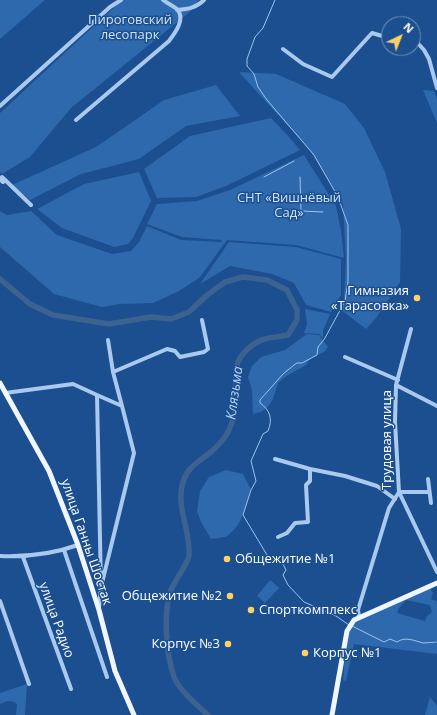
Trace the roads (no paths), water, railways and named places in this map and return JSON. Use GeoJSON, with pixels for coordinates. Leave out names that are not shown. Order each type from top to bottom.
{"type":"FeatureCollection","features":[{"type":"Feature","properties":{"kind":"main road","name":"улица Ганны Шостак"},"geometry":{"type":"LineString","coordinates":[[0,384],[49,470],[78,545],[99,610],[115,671],[134,715]]}},
{"type":"Feature","properties":{"kind":"main road"},"geometry":{"type":"LineString","coordinates":[[332,715],[350,627],[359,617],[437,583]]}},
{"type":"Feature","properties":{"kind":"street"},"geometry":{"type":"LineString","coordinates":[[0,106],[110,7],[121,0]]}},
{"type":"Feature","properties":{"kind":"street"},"geometry":{"type":"LineString","coordinates":[[76,120],[169,41],[177,31],[181,19],[177,10],[163,0]]}},
{"type":"Feature","properties":{"kind":"street"},"geometry":{"type":"LineString","coordinates":[[177,10],[191,8],[204,0]]}},
{"type":"Feature","properties":{"kind":"street"},"geometry":{"type":"LineString","coordinates":[[283,49],[303,64],[332,77],[372,33],[381,36]]}},
{"type":"Feature","properties":{"kind":"street"},"geometry":{"type":"LineString","coordinates":[[421,47],[429,60],[437,88]]}},
{"type":"Feature","properties":{"kind":"street"},"geometry":{"type":"LineString","coordinates":[[2,179],[31,206]]}},
{"type":"Feature","properties":{"kind":"street"},"geometry":{"type":"LineString","coordinates":[[113,372],[167,349],[174,351],[180,357],[204,352],[208,349],[202,320]]}},
{"type":"Feature","properties":{"kind":"street","name":"Трудовая улица"},"geometry":{"type":"LineString","coordinates":[[359,617],[358,610],[389,508],[399,492],[395,422],[396,386],[411,330]]}},
{"type":"Feature","properties":{"kind":"street"},"geometry":{"type":"LineString","coordinates":[[101,588],[134,453],[113,372],[108,340]]}},
{"type":"Feature","properties":{"kind":"street"},"geometry":{"type":"LineString","coordinates":[[345,357],[398,380]]}},
{"type":"Feature","properties":{"kind":"street"},"geometry":{"type":"LineString","coordinates":[[5,393],[73,384],[122,406]]}},
{"type":"Feature","properties":{"kind":"street"},"geometry":{"type":"LineString","coordinates":[[396,386],[437,406]]}},
{"type":"Feature","properties":{"kind":"street"},"geometry":{"type":"LineString","coordinates":[[97,395],[101,588],[99,610]]}},
{"type":"Feature","properties":{"kind":"street"},"geometry":{"type":"LineString","coordinates":[[275,459],[310,469],[345,476],[377,486],[395,499]]}},
{"type":"Feature","properties":{"kind":"street"},"geometry":{"type":"LineString","coordinates":[[278,537],[287,533],[295,523],[308,522],[306,485],[310,481],[310,469]]}},
{"type":"Feature","properties":{"kind":"street"},"geometry":{"type":"LineString","coordinates":[[428,479],[431,502]]}},
{"type":"Feature","properties":{"kind":"street"},"geometry":{"type":"LineString","coordinates":[[429,492],[399,492],[437,572]]}},
{"type":"Feature","properties":{"kind":"street"},"geometry":{"type":"LineString","coordinates":[[0,556],[23,557],[64,550],[78,545]]}},
{"type":"Feature","properties":{"kind":"street"},"geometry":{"type":"LineString","coordinates":[[64,550],[107,677]]}},
{"type":"Feature","properties":{"kind":"street","name":"улица Радио"},"geometry":{"type":"LineString","coordinates":[[23,557],[71,689]]}},
{"type":"Feature","properties":{"kind":"street"},"geometry":{"type":"LineString","coordinates":[[0,601],[29,684]]}},
{"type":"Feature","properties":{"kind":"waterway"},"geometry":{"type":"LineString","coordinates":[[275,0],[263,28],[255,37],[247,59],[247,66],[254,74],[258,87],[267,100],[314,155],[338,197],[348,225],[348,282],[345,301],[325,338],[318,347],[317,355],[302,363],[297,363],[294,365],[283,374],[260,400],[260,403],[270,415],[270,427],[268,431],[263,434],[251,461],[256,481],[251,490],[243,515],[267,555],[275,563],[280,562],[283,564],[286,570],[283,575],[288,585],[304,602],[336,616],[349,625]]}},
{"type":"Feature","properties":{"kind":"waterway"},"geometry":{"type":"LineString","coordinates":[[264,177],[294,161]]}},
{"type":"Feature","properties":{"kind":"waterway"},"geometry":{"type":"LineString","coordinates":[[300,177],[301,211],[323,212]]}},
{"type":"Feature","properties":{"kind":"waterway","name":"Клязьма"},"geometry":{"type":"LineString","coordinates":[[0,279],[30,304],[53,315],[109,324],[151,317],[171,319],[189,312],[206,296],[225,282],[243,277],[267,280],[287,290],[297,310],[297,320],[288,335],[259,341],[251,346],[240,357],[236,371],[237,401],[230,428],[219,444],[189,470],[186,474],[181,489],[182,508],[188,536],[189,556],[171,590],[166,622],[167,645],[171,668],[176,682],[208,715]]}},
{"type":"Feature","properties":{"kind":"waterway"},"geometry":{"type":"LineString","coordinates":[[352,626],[384,642],[390,639],[397,642],[403,639],[423,643],[437,642]]}},
{"type":"Feature","properties":{"kind":"place","name":"Гимназия «Тарасовка»"},"geometry":{"type":"Point","coordinates":[417,298]}},
{"type":"Feature","properties":{"kind":"place","name":"Общежитие №1"},"geometry":{"type":"Point","coordinates":[227,559]}},
{"type":"Feature","properties":{"kind":"place","name":"Общежитие №2"},"geometry":{"type":"Point","coordinates":[230,596]}},
{"type":"Feature","properties":{"kind":"place","name":"Спорткомплекс"},"geometry":{"type":"Point","coordinates":[251,610]}},
{"type":"Feature","properties":{"kind":"place","name":"Корпус №3"},"geometry":{"type":"Point","coordinates":[228,644]}},
{"type":"Feature","properties":{"kind":"place","name":"Корпус №1"},"geometry":{"type":"Point","coordinates":[305,653]}},
{"type":"Feature","properties":{"kind":"park label","name":"Пироговский лесопарк"},"geometry":{"type":"Point","coordinates":[130,28]}},
{"type":"Feature","properties":{"kind":"park label","name":"СНТ «Вишнёвый Сад»"},"geometry":{"type":"Point","coordinates":[289,206]}}]}
